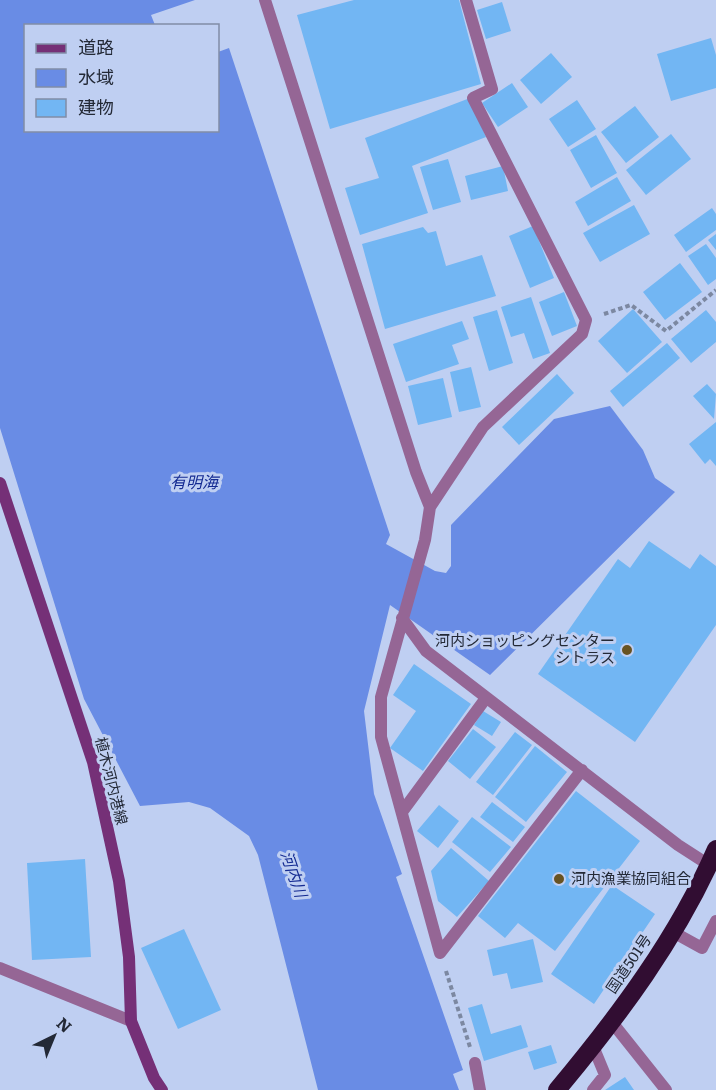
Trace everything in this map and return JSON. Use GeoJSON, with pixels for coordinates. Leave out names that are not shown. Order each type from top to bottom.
{"type":"FeatureCollection","features":[{"type":"Feature","properties":{"kind":"highway","name":"国道501号"},"geometry":{"type":"LineString","coordinates":[[557,1090],[593,1046],[673,932],[713,857]]}},
{"type":"Feature","properties":{"kind":"main road","name":"植木河内港線"},"geometry":{"type":"LineString","coordinates":[[0,483],[93,762],[119,881],[129,957],[130,1021],[154,1078],[162,1090]]}},
{"type":"Feature","properties":{"kind":"street"},"geometry":{"type":"LineString","coordinates":[[265,0],[413,461],[430,507]]}},
{"type":"Feature","properties":{"kind":"street"},"geometry":{"type":"LineString","coordinates":[[440,953],[381,737],[381,697],[425,540],[430,507],[483,427],[582,334],[586,320],[473,98],[492,89],[466,0]]}},
{"type":"Feature","properties":{"kind":"street"},"geometry":{"type":"LineString","coordinates":[[402,618],[426,651],[486,698],[678,845],[713,857]]}},
{"type":"Feature","properties":{"kind":"street"},"geometry":{"type":"LineString","coordinates":[[402,812],[486,698]]}},
{"type":"Feature","properties":{"kind":"street"},"geometry":{"type":"LineString","coordinates":[[440,953],[582,770]]}},
{"type":"Feature","properties":{"kind":"street"},"geometry":{"type":"LineString","coordinates":[[673,932],[702,948],[716,921]]}},
{"type":"Feature","properties":{"kind":"street"},"geometry":{"type":"LineString","coordinates":[[0,968],[130,1021]]}},
{"type":"Feature","properties":{"kind":"street"},"geometry":{"type":"LineString","coordinates":[[611,1021],[666,1090]]}},
{"type":"Feature","properties":{"kind":"street"},"geometry":{"type":"LineString","coordinates":[[593,1046],[605,1075],[593,1090]]}},
{"type":"Feature","properties":{"kind":"street"},"geometry":{"type":"LineString","coordinates":[[475,1063],[480,1090]]}},
{"type":"Feature","properties":{"kind":"path"},"geometry":{"type":"LineString","coordinates":[[586,320],[631,305],[666,331],[716,290]]}},
{"type":"Feature","properties":{"kind":"path"},"geometry":{"type":"LineString","coordinates":[[440,953],[475,1063]]}},
{"type":"Feature","properties":{"kind":"water","name":"有明海"},"geometry":{"type":"Polygon","coordinates":[[[0,0],[195,0],[151,15],[155,24],[24,24],[24,132],[219,132],[219,52],[229,48],[390,535],[386,544],[435,571],[446,573],[451,566],[451,525],[554,419],[610,406],[643,450],[655,478],[675,492],[490,675],[390,605],[364,711],[374,794],[402,874],[396,877],[463,1070],[453,1074],[459,1090],[318,1090],[258,855],[249,836],[210,808],[189,802],[140,806],[84,699],[0,428],[0,0]]]}},
{"type":"Feature","properties":{"kind":"building"},"geometry":{"type":"Polygon","coordinates":[[[354,0],[459,0],[481,84],[330,129],[297,15],[354,0]]]}},
{"type":"Feature","properties":{"kind":"building"},"geometry":{"type":"Polygon","coordinates":[[[502,2],[511,31],[486,39],[477,10],[502,2]]]}},
{"type":"Feature","properties":{"kind":"building"},"geometry":{"type":"Polygon","coordinates":[[[711,38],[716,55],[716,88],[671,101],[657,54],[711,38]]]}},
{"type":"Feature","properties":{"kind":"building"},"geometry":{"type":"Polygon","coordinates":[[[551,53],[572,77],[541,104],[520,80],[551,53]]]}},
{"type":"Feature","properties":{"kind":"building"},"geometry":{"type":"Polygon","coordinates":[[[512,83],[528,107],[498,127],[482,103],[512,83]]]}},
{"type":"Feature","properties":{"kind":"building"},"geometry":{"type":"Polygon","coordinates":[[[470,98],[486,137],[412,166],[428,213],[360,235],[345,188],[379,178],[365,138],[470,98]]]}},
{"type":"Feature","properties":{"kind":"building"},"geometry":{"type":"Polygon","coordinates":[[[577,100],[596,129],[568,147],[549,119],[577,100]]]}},
{"type":"Feature","properties":{"kind":"building"},"geometry":{"type":"Polygon","coordinates":[[[635,106],[659,137],[626,163],[601,132],[635,106]]]}},
{"type":"Feature","properties":{"kind":"building"},"geometry":{"type":"Polygon","coordinates":[[[671,134],[691,159],[646,195],[626,170],[671,134]]]}},
{"type":"Feature","properties":{"kind":"building"},"geometry":{"type":"Polygon","coordinates":[[[596,135],[617,173],[591,188],[570,150],[596,135]]]}},
{"type":"Feature","properties":{"kind":"building"},"geometry":{"type":"Polygon","coordinates":[[[448,159],[461,202],[433,210],[420,167],[448,159]]]}},
{"type":"Feature","properties":{"kind":"building"},"geometry":{"type":"Polygon","coordinates":[[[503,166],[508,191],[471,200],[465,176],[503,166]]]}},
{"type":"Feature","properties":{"kind":"building"},"geometry":{"type":"Polygon","coordinates":[[[617,177],[631,201],[588,226],[575,202],[617,177]]]}},
{"type":"Feature","properties":{"kind":"building"},"geometry":{"type":"Polygon","coordinates":[[[634,205],[650,234],[600,262],[583,233],[634,205]]]}},
{"type":"Feature","properties":{"kind":"building"},"geometry":{"type":"Polygon","coordinates":[[[712,208],[716,214],[716,230],[686,252],[674,235],[712,208]]]}},
{"type":"Feature","properties":{"kind":"building"},"geometry":{"type":"Polygon","coordinates":[[[533,226],[554,278],[530,288],[509,236],[533,226]]]}},
{"type":"Feature","properties":{"kind":"building"},"geometry":{"type":"Polygon","coordinates":[[[423,227],[428,233],[436,231],[446,266],[482,255],[496,296],[385,329],[362,244],[423,227]]]}},
{"type":"Feature","properties":{"kind":"building"},"geometry":{"type":"Polygon","coordinates":[[[716,234],[716,250],[708,240],[716,234]]]}},
{"type":"Feature","properties":{"kind":"building"},"geometry":{"type":"Polygon","coordinates":[[[706,244],[716,258],[716,279],[708,285],[688,256],[706,244]]]}},
{"type":"Feature","properties":{"kind":"building"},"geometry":{"type":"Polygon","coordinates":[[[680,263],[702,292],[665,320],[643,292],[680,263]]]}},
{"type":"Feature","properties":{"kind":"building"},"geometry":{"type":"Polygon","coordinates":[[[564,292],[577,326],[552,336],[539,302],[564,292]]]}},
{"type":"Feature","properties":{"kind":"building"},"geometry":{"type":"Polygon","coordinates":[[[531,297],[550,353],[533,359],[524,333],[511,337],[501,307],[531,297]]]}},
{"type":"Feature","properties":{"kind":"building"},"geometry":{"type":"Polygon","coordinates":[[[633,309],[662,342],[627,373],[598,341],[633,309]]]}},
{"type":"Feature","properties":{"kind":"building"},"geometry":{"type":"Polygon","coordinates":[[[497,310],[513,363],[489,371],[473,317],[497,310]]]}},
{"type":"Feature","properties":{"kind":"building"},"geometry":{"type":"Polygon","coordinates":[[[706,310],[716,322],[716,342],[691,363],[671,339],[706,310]]]}},
{"type":"Feature","properties":{"kind":"building"},"geometry":{"type":"Polygon","coordinates":[[[462,321],[469,339],[452,345],[459,364],[406,382],[393,344],[462,321]]]}},
{"type":"Feature","properties":{"kind":"building"},"geometry":{"type":"Polygon","coordinates":[[[667,343],[680,358],[623,407],[610,391],[667,343]]]}},
{"type":"Feature","properties":{"kind":"building"},"geometry":{"type":"Polygon","coordinates":[[[471,367],[481,407],[459,412],[450,372],[471,367]]]}},
{"type":"Feature","properties":{"kind":"building"},"geometry":{"type":"Polygon","coordinates":[[[557,374],[574,393],[519,445],[502,427],[557,374]]]}},
{"type":"Feature","properties":{"kind":"building"},"geometry":{"type":"Polygon","coordinates":[[[443,378],[452,417],[418,425],[408,386],[443,378]]]}},
{"type":"Feature","properties":{"kind":"building"},"geometry":{"type":"Polygon","coordinates":[[[707,384],[716,394],[714,419],[693,396],[707,384]]]}},
{"type":"Feature","properties":{"kind":"building"},"geometry":{"type":"Polygon","coordinates":[[[716,422],[716,466],[710,459],[705,464],[689,444],[716,422]]]}},
{"type":"Feature","properties":{"kind":"building","name":"河内ショッピングセンター シトラス"},"geometry":{"type":"Polygon","coordinates":[[[649,541],[690,569],[700,554],[716,566],[716,625],[635,742],[538,674],[618,559],[630,568],[649,541]]]}},
{"type":"Feature","properties":{"kind":"building"},"geometry":{"type":"Polygon","coordinates":[[[414,664],[471,704],[423,771],[390,748],[416,711],[393,695],[414,664]]]}},
{"type":"Feature","properties":{"kind":"building"},"geometry":{"type":"Polygon","coordinates":[[[483,711],[501,722],[492,736],[474,725],[483,711]]]}},
{"type":"Feature","properties":{"kind":"building"},"geometry":{"type":"Polygon","coordinates":[[[473,729],[496,747],[470,779],[448,761],[473,729]]]}},
{"type":"Feature","properties":{"kind":"building"},"geometry":{"type":"Polygon","coordinates":[[[515,732],[532,745],[493,795],[476,782],[515,732]]]}},
{"type":"Feature","properties":{"kind":"building"},"geometry":{"type":"Polygon","coordinates":[[[535,746],[567,772],[526,822],[495,797],[535,746]]]}},
{"type":"Feature","properties":{"kind":"building","name":"河内漁業協同組合"},"geometry":{"type":"Polygon","coordinates":[[[576,791],[640,841],[555,951],[518,923],[505,938],[478,916],[576,791]]]}},
{"type":"Feature","properties":{"kind":"building"},"geometry":{"type":"Polygon","coordinates":[[[492,802],[525,827],[513,842],[480,817],[492,802]]]}},
{"type":"Feature","properties":{"kind":"building"},"geometry":{"type":"Polygon","coordinates":[[[439,805],[459,821],[438,848],[417,831],[439,805]]]}},
{"type":"Feature","properties":{"kind":"building"},"geometry":{"type":"Polygon","coordinates":[[[472,817],[511,847],[490,872],[452,842],[472,817]]]}},
{"type":"Feature","properties":{"kind":"building"},"geometry":{"type":"Polygon","coordinates":[[[451,848],[489,881],[457,917],[438,901],[431,871],[451,848]]]}},
{"type":"Feature","properties":{"kind":"building"},"geometry":{"type":"Polygon","coordinates":[[[85,859],[91,957],[32,960],[27,863],[85,859]]]}},
{"type":"Feature","properties":{"kind":"building"},"geometry":{"type":"Polygon","coordinates":[[[612,885],[655,914],[594,1004],[551,974],[612,885]]]}},
{"type":"Feature","properties":{"kind":"building"},"geometry":{"type":"Polygon","coordinates":[[[184,929],[221,1010],[178,1029],[141,948],[184,929]]]}},
{"type":"Feature","properties":{"kind":"building"},"geometry":{"type":"Polygon","coordinates":[[[533,939],[543,982],[511,989],[507,973],[493,976],[487,950],[533,939]]]}},
{"type":"Feature","properties":{"kind":"building"},"geometry":{"type":"Polygon","coordinates":[[[482,1004],[491,1034],[521,1025],[528,1047],[484,1061],[468,1008],[482,1004]]]}},
{"type":"Feature","properties":{"kind":"building"},"geometry":{"type":"Polygon","coordinates":[[[551,1045],[557,1063],[534,1070],[528,1052],[551,1045]]]}},
{"type":"Feature","properties":{"kind":"building"},"geometry":{"type":"Polygon","coordinates":[[[625,1077],[634,1090],[605,1090],[625,1077]]]}},
{"type":"Feature","properties":{"kind":"place","name":"河内ショッピングセンター シトラス"},"geometry":{"type":"Point","coordinates":[627,650]}},
{"type":"Feature","properties":{"kind":"place","name":"河内漁業協同組合"},"geometry":{"type":"Point","coordinates":[559,879]}},
{"type":"Feature","properties":{"kind":"water label","name":"河内川"},"geometry":{"type":"Point","coordinates":[294,874]}}]}
